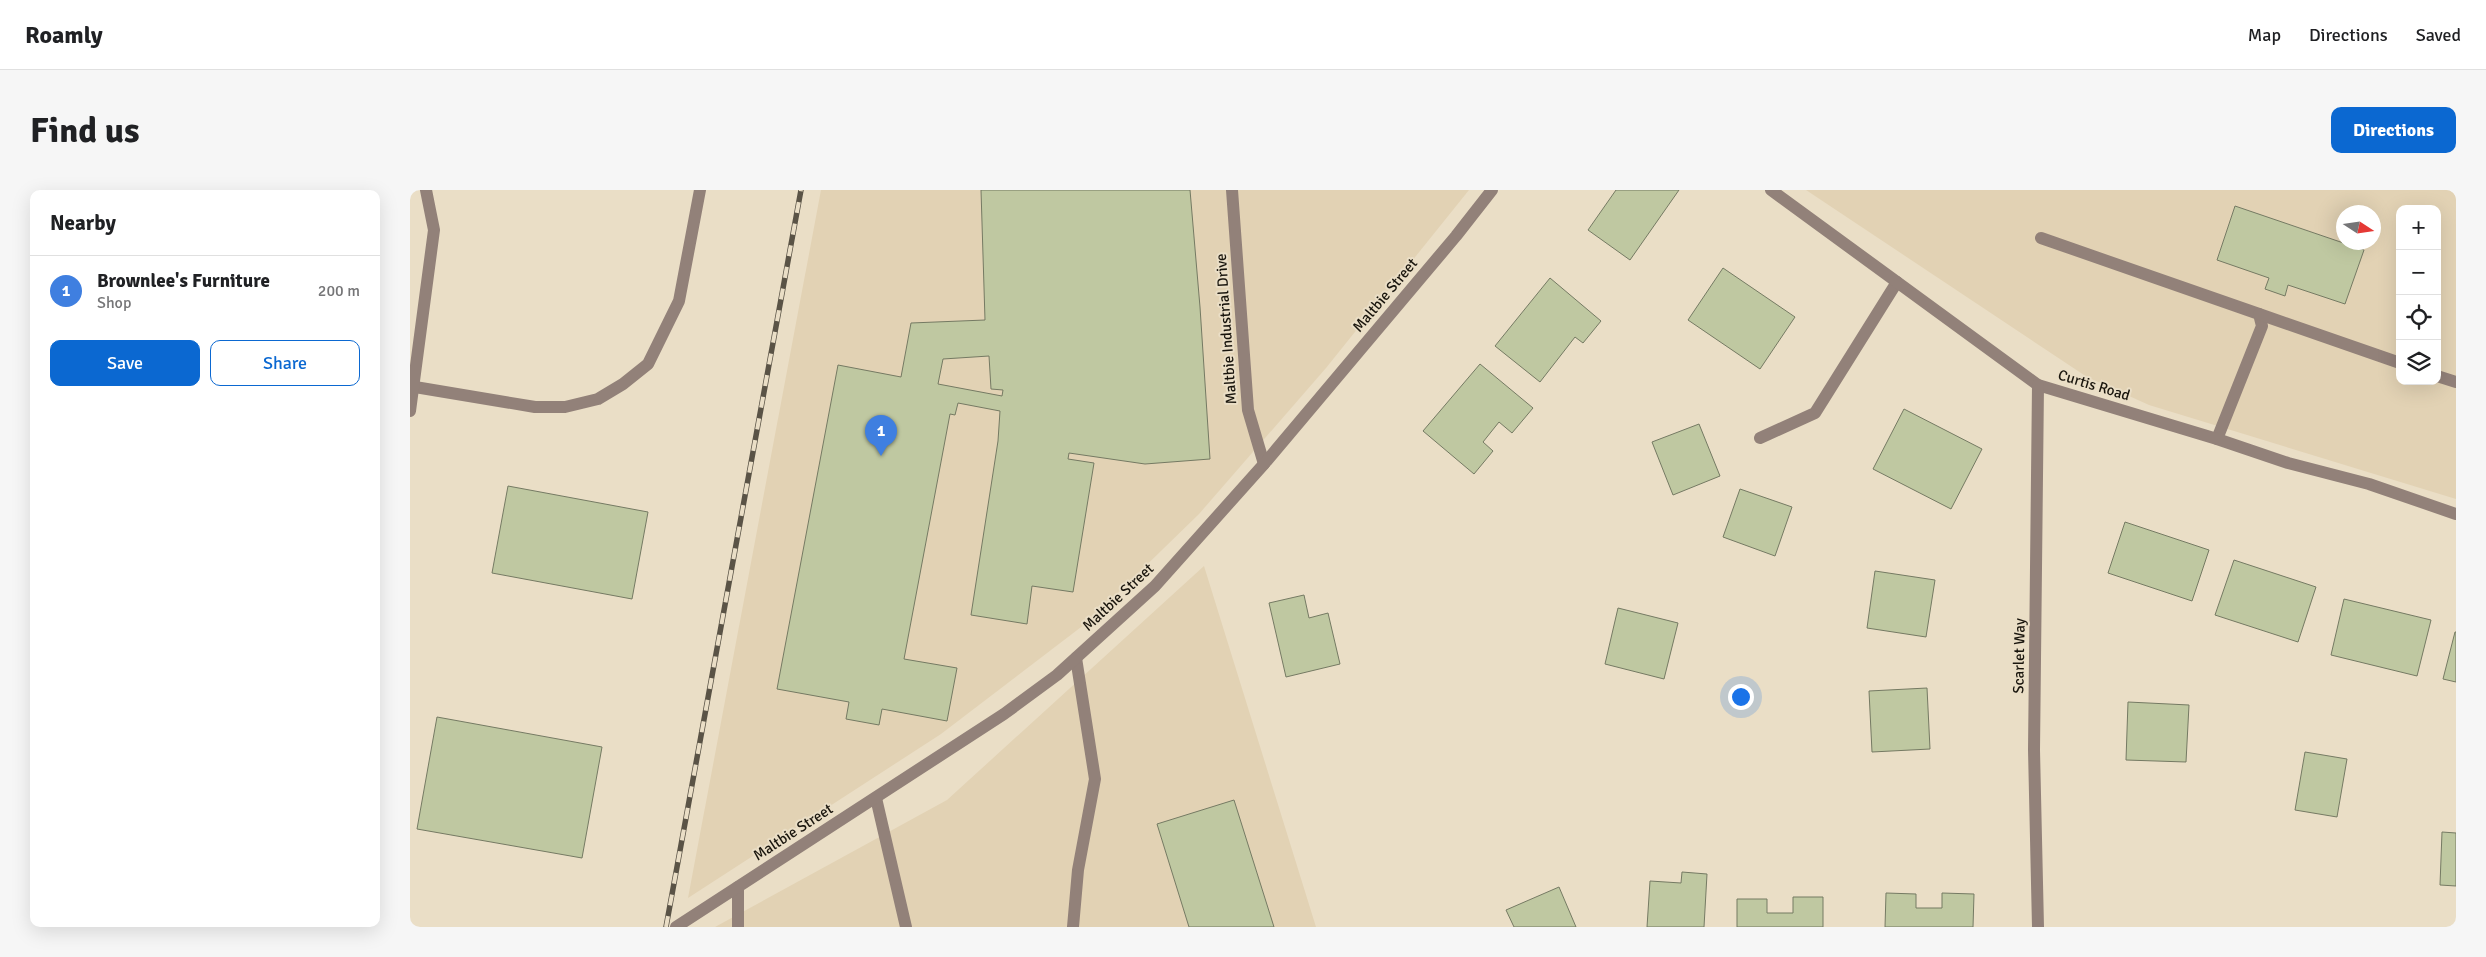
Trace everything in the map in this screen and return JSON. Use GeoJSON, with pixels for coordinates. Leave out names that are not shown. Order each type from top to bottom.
{"type":"FeatureCollection","features":[{"type":"Feature","properties":{"kind":"street"},"geometry":{"type":"LineString","coordinates":[[410,411],[415,387],[434,230],[426,190]]}},
{"type":"Feature","properties":{"kind":"street"},"geometry":{"type":"LineString","coordinates":[[415,387],[535,407],[566,407],[598,400],[623,384],[648,364],[679,301],[700,190]]}},
{"type":"Feature","properties":{"kind":"street","name":"Maltbie Industrial Drive"},"geometry":{"type":"LineString","coordinates":[[1232,190],[1248,410],[1264,464]]}},
{"type":"Feature","properties":{"kind":"street","name":"Maltbie Street"},"geometry":{"type":"LineString","coordinates":[[676,927],[1004,714],[1076,658],[1155,586],[1264,464],[1456,236],[1492,190]]}},
{"type":"Feature","properties":{"kind":"street","name":"Curtis Road"},"geometry":{"type":"LineString","coordinates":[[1771,190],[2038,385],[2217,439],[2288,463],[2368,484],[2456,514]]}},
{"type":"Feature","properties":{"kind":"street"},"geometry":{"type":"LineString","coordinates":[[2041,238],[2396,361]]}},
{"type":"Feature","properties":{"kind":"street"},"geometry":{"type":"LineString","coordinates":[[1760,438],[1815,413],[1897,282]]}},
{"type":"Feature","properties":{"kind":"street"},"geometry":{"type":"LineString","coordinates":[[2217,439],[2262,326],[2259,314]]}},
{"type":"Feature","properties":{"kind":"street"},"geometry":{"type":"LineString","coordinates":[[2441,377],[2456,382]]}},
{"type":"Feature","properties":{"kind":"street","name":"Scarlet Way"},"geometry":{"type":"LineString","coordinates":[[2038,385],[2034,750],[2038,927]]}},
{"type":"Feature","properties":{"kind":"street"},"geometry":{"type":"LineString","coordinates":[[1073,927],[1078,870],[1095,779],[1076,658]]}},
{"type":"Feature","properties":{"kind":"street"},"geometry":{"type":"LineString","coordinates":[[876,798],[906,927]]}},
{"type":"Feature","properties":{"kind":"street"},"geometry":{"type":"LineString","coordinates":[[738,887],[738,927]]}},
{"type":"Feature","properties":{"kind":"shaded area"},"geometry":{"type":"Polygon","coordinates":[[[821,190],[1469,190],[1326,368],[1199,514],[1089,621],[941,734],[688,898],[821,190]]]}},
{"type":"Feature","properties":{"kind":"shaded area"},"geometry":{"type":"Polygon","coordinates":[[[1806,190],[2456,190],[2456,499],[2149,405],[2087,377],[1806,190]]]}},
{"type":"Feature","properties":{"kind":"shaded area"},"geometry":{"type":"Polygon","coordinates":[[[1204,566],[1316,927],[715,927],[947,800],[1204,566]]]}},
{"type":"Feature","properties":{"kind":"building"},"geometry":{"type":"Polygon","coordinates":[[[981,190],[1190,190],[1210,459],[1145,464],[1069,453],[1068,459],[1094,463],[1073,592],[1032,586],[1027,624],[971,615],[998,441],[1000,411],[958,403],[955,415],[950,414],[904,659],[957,668],[947,721],[882,709],[879,725],[846,719],[849,702],[777,689],[838,365],[901,377],[911,323],[985,320],[981,190]],[[989,356],[943,359],[938,384],[1002,396],[1003,390],[991,389],[989,356]]]}},
{"type":"Feature","properties":{"kind":"building"},"geometry":{"type":"Polygon","coordinates":[[[1616,190],[1679,190],[1630,260],[1588,230],[1616,190]]]}},
{"type":"Feature","properties":{"kind":"building"},"geometry":{"type":"Polygon","coordinates":[[[2235,206],[2336,240],[2336,250],[2364,250],[2345,304],[2288,285],[2285,296],[2265,289],[2269,278],[2217,260],[2235,206]]]}},
{"type":"Feature","properties":{"kind":"building"},"geometry":{"type":"Polygon","coordinates":[[[1723,268],[1795,317],[1760,369],[1688,320],[1723,268]]]}},
{"type":"Feature","properties":{"kind":"building"},"geometry":{"type":"Polygon","coordinates":[[[1550,278],[1601,321],[1583,343],[1575,337],[1540,382],[1495,346],[1550,278]]]}},
{"type":"Feature","properties":{"kind":"building"},"geometry":{"type":"Polygon","coordinates":[[[1480,364],[1533,408],[1512,433],[1499,422],[1483,442],[1493,451],[1474,474],[1423,431],[1480,364]]]}},
{"type":"Feature","properties":{"kind":"building"},"geometry":{"type":"Polygon","coordinates":[[[1904,409],[1982,449],[1951,509],[1873,469],[1904,409]]]}},
{"type":"Feature","properties":{"kind":"building"},"geometry":{"type":"Polygon","coordinates":[[[1699,424],[1720,476],[1673,495],[1652,442],[1699,424]]]}},
{"type":"Feature","properties":{"kind":"building"},"geometry":{"type":"Polygon","coordinates":[[[508,486],[648,512],[632,599],[492,573],[508,486]]]}},
{"type":"Feature","properties":{"kind":"building"},"geometry":{"type":"Polygon","coordinates":[[[1740,489],[1792,507],[1775,556],[1723,537],[1740,489]]]}},
{"type":"Feature","properties":{"kind":"building"},"geometry":{"type":"Polygon","coordinates":[[[2125,522],[2209,550],[2192,601],[2108,573],[2125,522]]]}},
{"type":"Feature","properties":{"kind":"building"},"geometry":{"type":"Polygon","coordinates":[[[2234,560],[2316,587],[2298,642],[2215,615],[2234,560]]]}},
{"type":"Feature","properties":{"kind":"building"},"geometry":{"type":"Polygon","coordinates":[[[1875,571],[1935,580],[1926,637],[1867,628],[1875,571]]]}},
{"type":"Feature","properties":{"kind":"building"},"geometry":{"type":"Polygon","coordinates":[[[1304,595],[1309,618],[1328,613],[1340,664],[1286,677],[1269,603],[1304,595]]]}},
{"type":"Feature","properties":{"kind":"building"},"geometry":{"type":"Polygon","coordinates":[[[2344,599],[2431,620],[2417,676],[2331,655],[2344,599]]]}},
{"type":"Feature","properties":{"kind":"building"},"geometry":{"type":"Polygon","coordinates":[[[1618,608],[1678,623],[1664,679],[1605,664],[1618,608]]]}},
{"type":"Feature","properties":{"kind":"building"},"geometry":{"type":"Polygon","coordinates":[[[2456,632],[2456,682],[2443,679],[2456,632]]]}},
{"type":"Feature","properties":{"kind":"building"},"geometry":{"type":"Polygon","coordinates":[[[1927,688],[1930,749],[1872,752],[1869,691],[1927,688]]]}},
{"type":"Feature","properties":{"kind":"building"},"geometry":{"type":"Polygon","coordinates":[[[2128,702],[2189,705],[2186,762],[2126,760],[2128,702]]]}},
{"type":"Feature","properties":{"kind":"building"},"geometry":{"type":"Polygon","coordinates":[[[437,717],[602,747],[582,858],[417,829],[437,717]]]}},
{"type":"Feature","properties":{"kind":"building"},"geometry":{"type":"Polygon","coordinates":[[[2305,752],[2347,759],[2337,817],[2295,810],[2305,752]]]}},
{"type":"Feature","properties":{"kind":"building"},"geometry":{"type":"Polygon","coordinates":[[[1234,800],[1274,927],[1189,927],[1157,824],[1234,800]]]}},
{"type":"Feature","properties":{"kind":"building"},"geometry":{"type":"Polygon","coordinates":[[[2442,832],[2456,833],[2456,886],[2440,885],[2442,832]]]}},
{"type":"Feature","properties":{"kind":"building"},"geometry":{"type":"Polygon","coordinates":[[[1682,872],[1707,874],[1704,927],[1647,927],[1650,881],[1681,883],[1682,872]]]}},
{"type":"Feature","properties":{"kind":"building"},"geometry":{"type":"Polygon","coordinates":[[[1559,887],[1576,927],[1514,927],[1506,910],[1559,887]]]}},
{"type":"Feature","properties":{"kind":"building"},"geometry":{"type":"Polygon","coordinates":[[[1886,893],[1916,894],[1916,908],[1942,908],[1942,893],[1974,894],[1973,927],[1885,927],[1886,893]]]}},
{"type":"Feature","properties":{"kind":"building"},"geometry":{"type":"Polygon","coordinates":[[[1793,897],[1823,897],[1823,927],[1737,927],[1737,899],[1767,899],[1767,913],[1793,913],[1793,897]]]}},
{"type":"Feature","properties":{"kind":"railway"},"geometry":{"type":"LineString","coordinates":[[666,927],[801,190]]}},
{"type":"Feature","properties":{"kind":"place","name":"Brownlee's Furniture"},"geometry":{"type":"Point","coordinates":[881,456]}}]}
